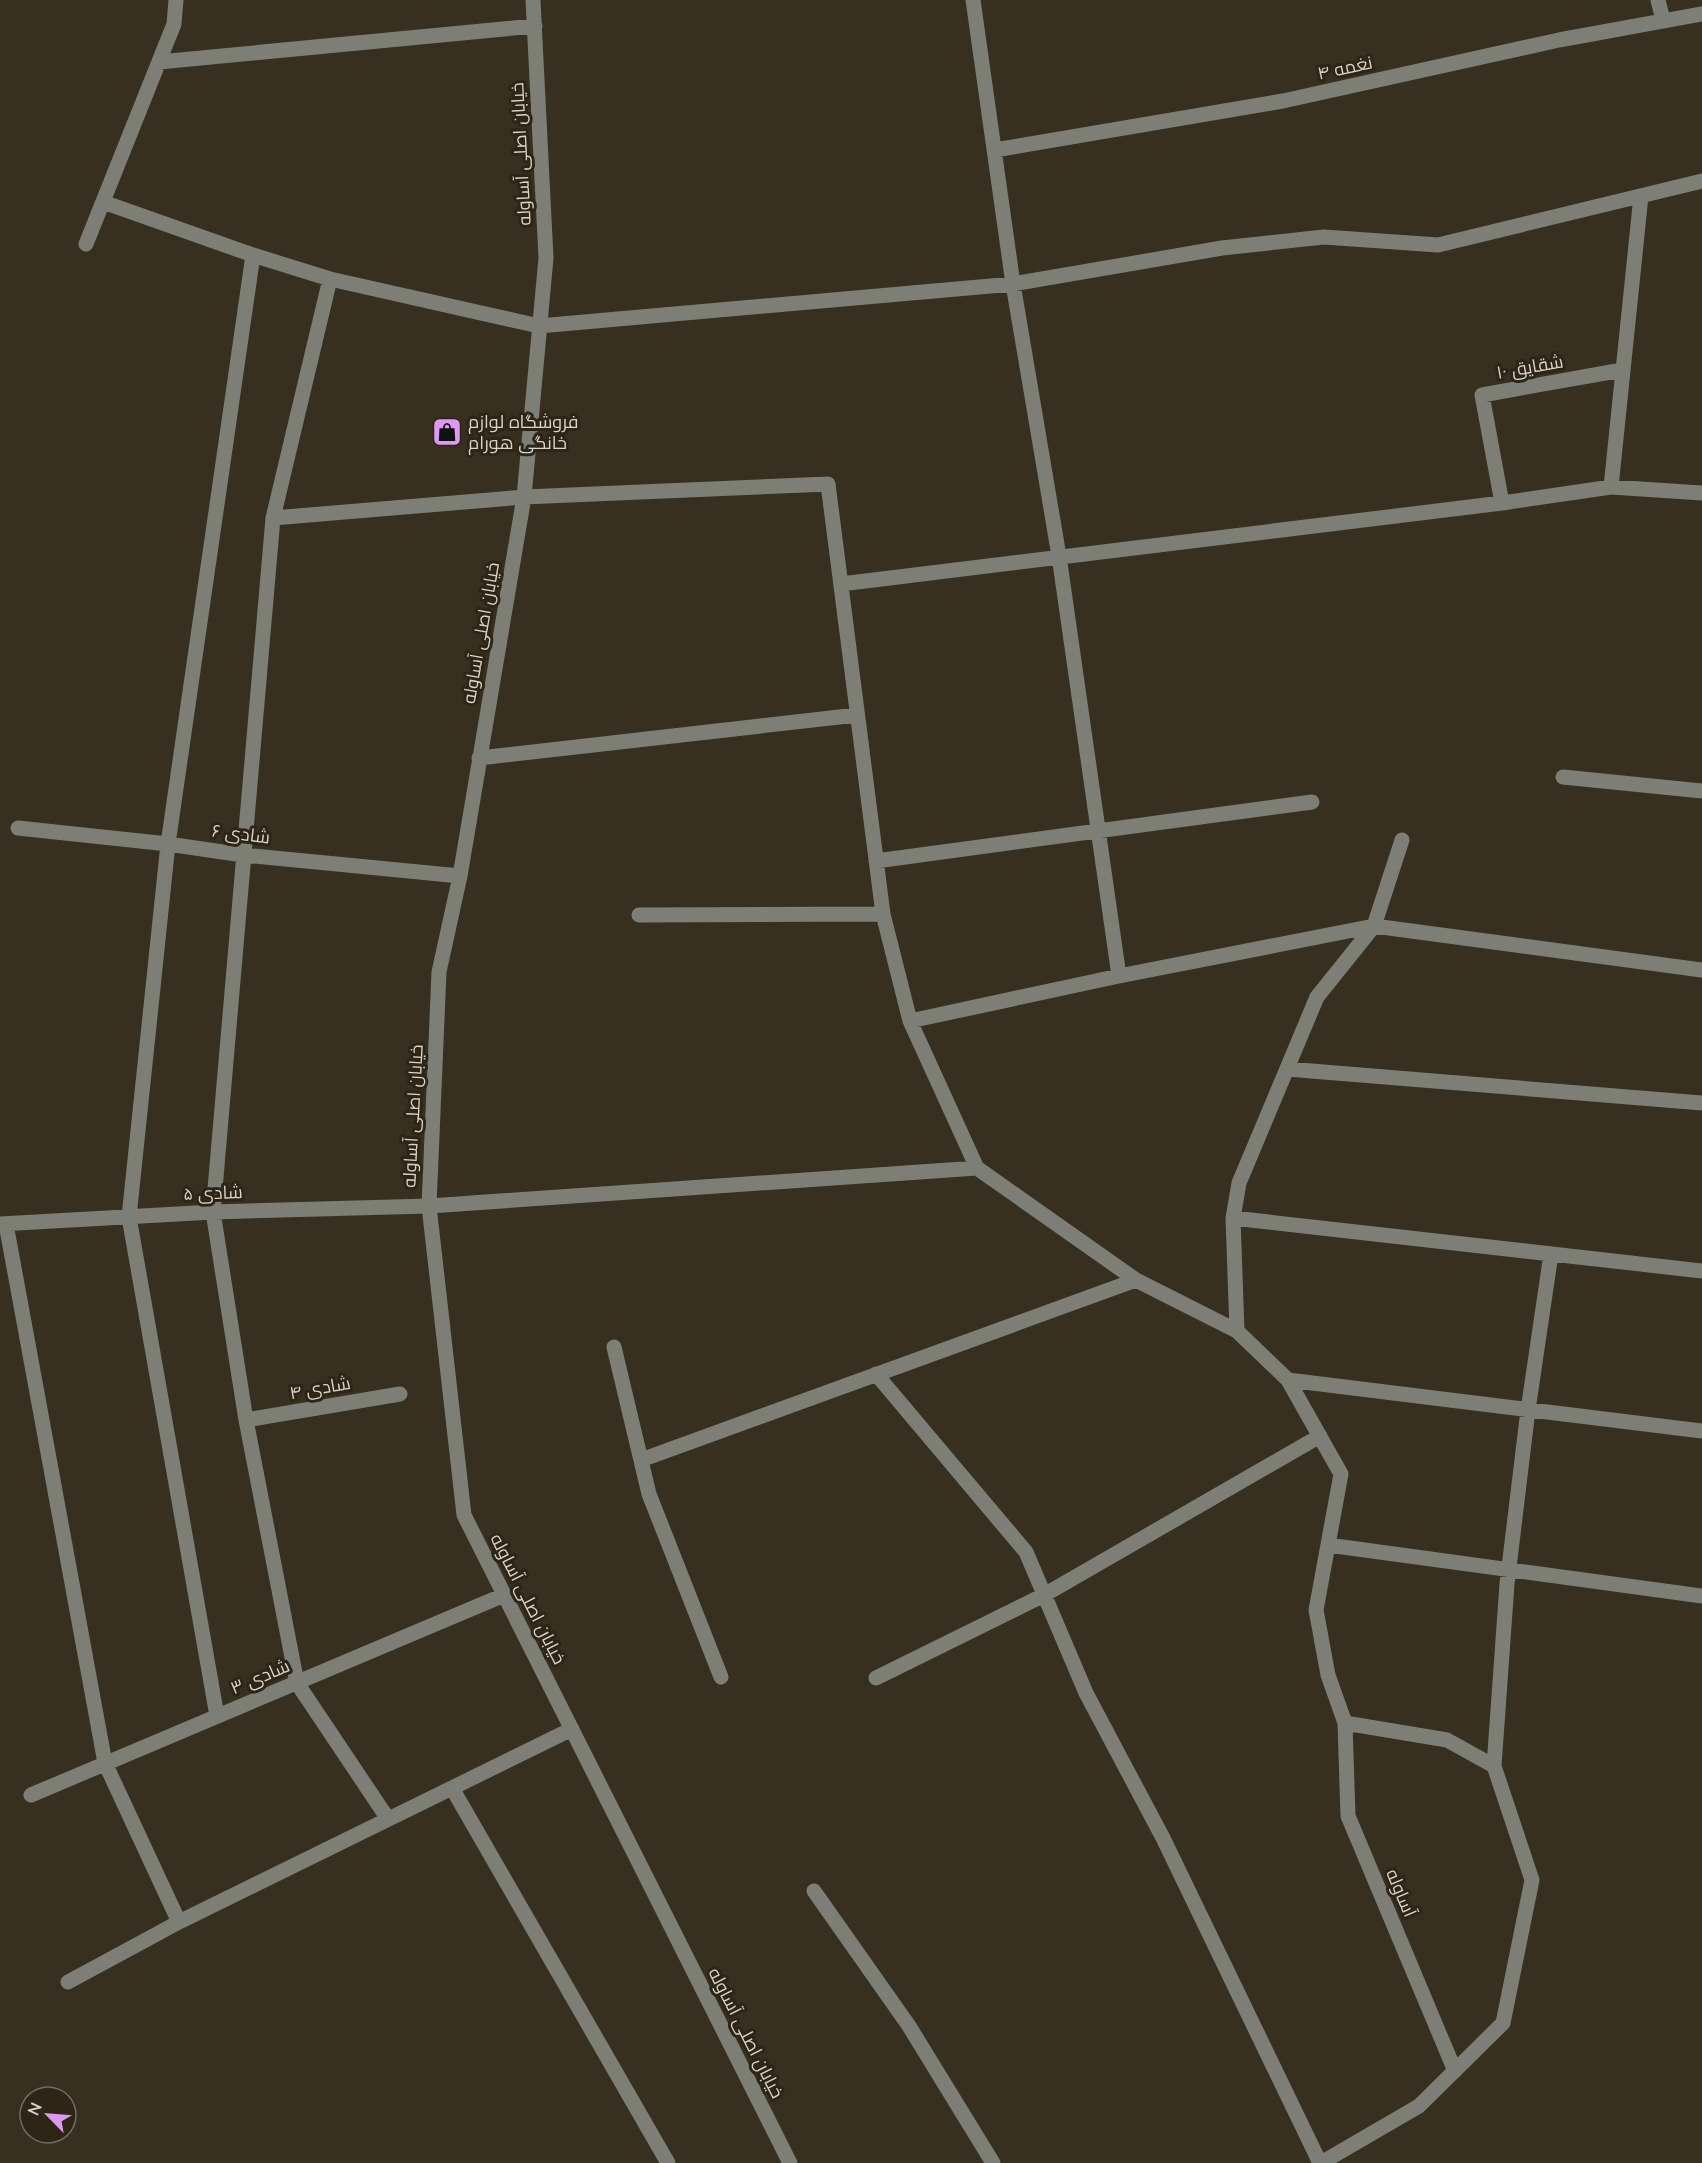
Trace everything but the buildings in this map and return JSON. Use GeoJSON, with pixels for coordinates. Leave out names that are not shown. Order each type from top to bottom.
{"type":"FeatureCollection","features":[{"type":"Feature","properties":{"kind":"street"},"geometry":{"type":"LineString","coordinates":[[86,244],[174,24],[176,0]]}},
{"type":"Feature","properties":{"kind":"street","name":"خیابان اصلی آساوله"},"geometry":{"type":"LineString","coordinates":[[533,0],[546,258],[524,497],[460,876],[439,972],[429,1206],[464,1515],[790,2163]]}},
{"type":"Feature","properties":{"kind":"street"},"geometry":{"type":"LineString","coordinates":[[973,0],[1013,284],[1059,556],[1119,976]]}},
{"type":"Feature","properties":{"kind":"street"},"geometry":{"type":"LineString","coordinates":[[1658,0],[1663,20]]}},
{"type":"Feature","properties":{"kind":"street","name":"نغمه ۴"},"geometry":{"type":"LineString","coordinates":[[994,150],[1283,101],[1559,40],[1702,14]]}},
{"type":"Feature","properties":{"kind":"street"},"geometry":{"type":"LineString","coordinates":[[159,62],[535,26]]}},
{"type":"Feature","properties":{"kind":"street"},"geometry":{"type":"LineString","coordinates":[[103,202],[330,279],[539,326],[1013,284],[1222,248],[1324,237],[1438,245],[1702,181]]}},
{"type":"Feature","properties":{"kind":"street"},"geometry":{"type":"LineString","coordinates":[[1611,487],[1641,196]]}},
{"type":"Feature","properties":{"kind":"street"},"geometry":{"type":"LineString","coordinates":[[217,1716],[129,1217],[168,844],[254,255]]}},
{"type":"Feature","properties":{"kind":"street"},"geometry":{"type":"LineString","coordinates":[[330,279],[273,518],[213,1212],[246,1420],[297,1683],[388,1820]]}},
{"type":"Feature","properties":{"kind":"street","name":"شقایق ۱۰"},"geometry":{"type":"LineString","coordinates":[[1502,503],[1482,395],[1622,370]]}},
{"type":"Feature","properties":{"kind":"street"},"geometry":{"type":"LineString","coordinates":[[273,518],[524,497],[828,484],[883,914],[910,1021],[977,1168]]}},
{"type":"Feature","properties":{"kind":"street"},"geometry":{"type":"LineString","coordinates":[[841,584],[1502,503],[1611,487],[1702,493]]}},
{"type":"Feature","properties":{"kind":"street"},"geometry":{"type":"LineString","coordinates":[[479,758],[857,715]]}},
{"type":"Feature","properties":{"kind":"street"},"geometry":{"type":"LineString","coordinates":[[1563,777],[1702,791]]}},
{"type":"Feature","properties":{"kind":"street"},"geometry":{"type":"LineString","coordinates":[[876,861],[1312,802]]}},
{"type":"Feature","properties":{"kind":"street","name":"شادی ۶"},"geometry":{"type":"LineString","coordinates":[[18,828],[168,844],[243,855],[460,876]]}},
{"type":"Feature","properties":{"kind":"street"},"geometry":{"type":"LineString","coordinates":[[1237,1330],[1233,1218],[1239,1183],[1317,997],[1374,926],[1402,840]]}},
{"type":"Feature","properties":{"kind":"street"},"geometry":{"type":"LineString","coordinates":[[639,915],[883,914]]}},
{"type":"Feature","properties":{"kind":"street"},"geometry":{"type":"LineString","coordinates":[[910,1021],[1119,976],[1374,926],[1702,970]]}},
{"type":"Feature","properties":{"kind":"street"},"geometry":{"type":"LineString","coordinates":[[1287,1069],[1702,1103]]}},
{"type":"Feature","properties":{"kind":"street","name":"شادی ۵"},"geometry":{"type":"LineString","coordinates":[[3,1224],[213,1212],[429,1206],[977,1168]]}},
{"type":"Feature","properties":{"kind":"street","name":"آساوله"},"geometry":{"type":"LineString","coordinates":[[977,1168],[1136,1280],[1237,1330],[1288,1380],[1341,1474],[1316,1610],[1328,1675],[1345,1723],[1348,1816],[1455,2071]]}},
{"type":"Feature","properties":{"kind":"street"},"geometry":{"type":"LineString","coordinates":[[1233,1218],[1702,1271]]}},
{"type":"Feature","properties":{"kind":"street"},"geometry":{"type":"LineString","coordinates":[[3,1224],[105,1763],[179,1922]]}},
{"type":"Feature","properties":{"kind":"street"},"geometry":{"type":"LineString","coordinates":[[876,1374],[1026,1552],[1086,1693],[1163,1838],[1321,2163],[1419,2106],[1503,2023],[1532,1880],[1494,1766],[1507,1584],[1528,1410],[1551,1254]]}},
{"type":"Feature","properties":{"kind":"street"},"geometry":{"type":"LineString","coordinates":[[641,1460],[1136,1280]]}},
{"type":"Feature","properties":{"kind":"street"},"geometry":{"type":"LineString","coordinates":[[614,1347],[649,1494],[721,1677]]}},
{"type":"Feature","properties":{"kind":"street"},"geometry":{"type":"LineString","coordinates":[[1288,1380],[1702,1431]]}},
{"type":"Feature","properties":{"kind":"street","name":"شادی ۴"},"geometry":{"type":"LineString","coordinates":[[246,1420],[400,1394]]}},
{"type":"Feature","properties":{"kind":"street"},"geometry":{"type":"LineString","coordinates":[[876,1678],[1044,1595],[1320,1436]]}},
{"type":"Feature","properties":{"kind":"street"},"geometry":{"type":"LineString","coordinates":[[1328,1545],[1702,1596]]}},
{"type":"Feature","properties":{"kind":"street","name":"شادی ۳"},"geometry":{"type":"LineString","coordinates":[[31,1794],[504,1595]]}},
{"type":"Feature","properties":{"kind":"street"},"geometry":{"type":"LineString","coordinates":[[1345,1723],[1447,1740],[1494,1766]]}},
{"type":"Feature","properties":{"kind":"street"},"geometry":{"type":"LineString","coordinates":[[68,1982],[179,1922],[572,1729]]}},
{"type":"Feature","properties":{"kind":"street"},"geometry":{"type":"LineString","coordinates":[[452,1788],[668,2163]]}},
{"type":"Feature","properties":{"kind":"street"},"geometry":{"type":"LineString","coordinates":[[814,1891],[909,2026],[993,2163]]}},
{"type":"Feature","properties":{"kind":"place","name":"فروشگاه لوازم خانگی هورام"},"geometry":{"type":"Point","coordinates":[447,432]}}]}
